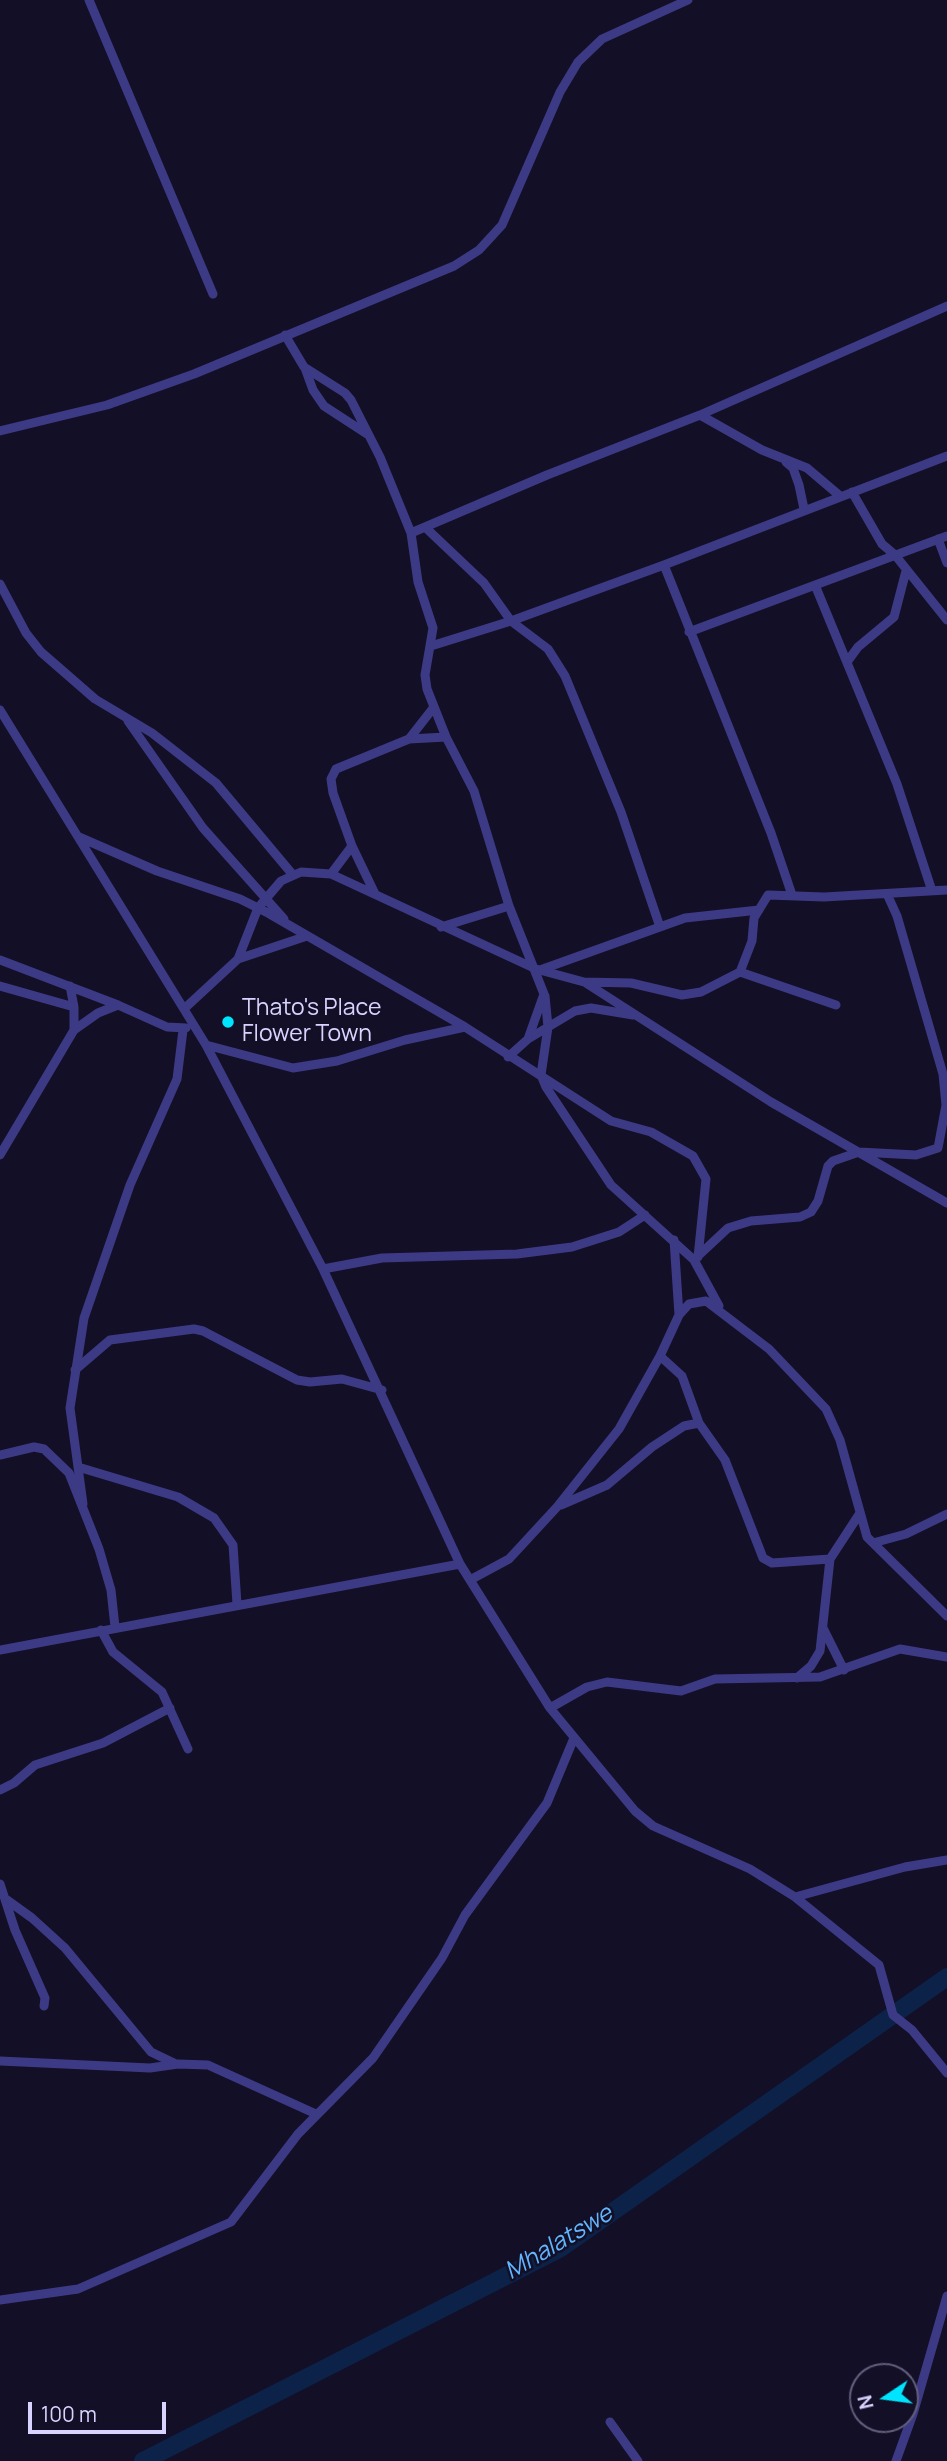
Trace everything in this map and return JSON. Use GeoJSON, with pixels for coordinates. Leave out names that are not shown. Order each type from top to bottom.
{"type":"FeatureCollection","features":[{"type":"Feature","properties":{"kind":"street"},"geometry":{"type":"LineString","coordinates":[[89,0],[213,294]]}},
{"type":"Feature","properties":{"kind":"street"},"geometry":{"type":"LineString","coordinates":[[0,431],[107,405],[194,374],[454,266],[479,250],[502,225],[560,92],[579,62],[602,39],[688,0]]}},
{"type":"Feature","properties":{"kind":"street"},"geometry":{"type":"LineString","coordinates":[[411,533],[427,529],[547,475],[700,415],[947,306]]}},
{"type":"Feature","properties":{"kind":"street"},"geometry":{"type":"LineString","coordinates":[[285,335],[324,406],[369,435]]}},
{"type":"Feature","properties":{"kind":"street"},"geometry":{"type":"LineString","coordinates":[[304,367],[345,393],[369,435],[411,533],[418,582],[433,628],[425,675],[434,707],[474,791],[509,906],[537,970],[544,994],[548,1027],[541,1075],[554,1100],[611,1185],[696,1258],[721,1310]]}},
{"type":"Feature","properties":{"kind":"street"},"geometry":{"type":"LineString","coordinates":[[700,415],[785,461],[807,468],[840,496]]}},
{"type":"Feature","properties":{"kind":"street"},"geometry":{"type":"LineString","coordinates":[[430,646],[511,621],[664,565],[947,456]]}},
{"type":"Feature","properties":{"kind":"street"},"geometry":{"type":"LineString","coordinates":[[785,461],[793,468],[804,509]]}},
{"type":"Feature","properties":{"kind":"street"},"geometry":{"type":"LineString","coordinates":[[852,492],[882,544],[895,555],[947,620]]}},
{"type":"Feature","properties":{"kind":"street"},"geometry":{"type":"LineString","coordinates":[[427,529],[484,583],[511,621],[543,644],[565,676],[621,812],[660,927]]}},
{"type":"Feature","properties":{"kind":"street"},"geometry":{"type":"LineString","coordinates":[[689,632],[942,538],[947,563]]}},
{"type":"Feature","properties":{"kind":"street"},"geometry":{"type":"LineString","coordinates":[[664,565],[771,833],[792,895]]}},
{"type":"Feature","properties":{"kind":"street"},"geometry":{"type":"LineString","coordinates":[[847,662],[858,647],[894,617],[906,571]]}},
{"type":"Feature","properties":{"kind":"street"},"geometry":{"type":"LineString","coordinates":[[0,584],[26,633],[66,677],[127,720],[152,733],[216,782],[293,876]]}},
{"type":"Feature","properties":{"kind":"street"},"geometry":{"type":"LineString","coordinates":[[815,585],[897,784],[932,891]]}},
{"type":"Feature","properties":{"kind":"street"},"geometry":{"type":"LineString","coordinates":[[409,739],[434,707]]}},
{"type":"Feature","properties":{"kind":"street"},"geometry":{"type":"LineString","coordinates":[[0,710],[186,1008],[323,1269],[382,1390],[460,1564],[551,1707],[635,1811],[653,1826],[750,1869],[795,1897],[879,1965],[893,2015],[912,2030],[947,2073]]}},
{"type":"Feature","properties":{"kind":"street"},"geometry":{"type":"LineString","coordinates":[[127,720],[203,828],[267,897],[289,925]]}},
{"type":"Feature","properties":{"kind":"street"},"geometry":{"type":"LineString","coordinates":[[375,895],[352,846],[333,793],[331,779],[336,769],[409,739],[446,737]]}},
{"type":"Feature","properties":{"kind":"street"},"geometry":{"type":"LineString","coordinates":[[79,837],[157,871],[258,908],[466,1027],[508,1057],[541,1075],[611,1121],[650,1132],[693,1157],[706,1179],[696,1258]]}},
{"type":"Feature","properties":{"kind":"street"},"geometry":{"type":"LineString","coordinates":[[331,874],[352,846]]}},
{"type":"Feature","properties":{"kind":"street"},"geometry":{"type":"LineString","coordinates":[[239,959],[258,908],[267,897],[281,881],[316,870],[331,874],[537,970],[584,982],[631,983],[682,995],[701,992],[740,972],[751,941],[751,928],[768,895],[887,894],[947,890]]}},
{"type":"Feature","properties":{"kind":"street"},"geometry":{"type":"LineString","coordinates":[[696,1258],[727,1228],[751,1221],[800,1217],[811,1212],[818,1201],[828,1166],[834,1161],[859,1152],[931,1153],[944,1140],[946,1105],[943,1074],[897,916],[887,894]]}},
{"type":"Feature","properties":{"kind":"street"},"geometry":{"type":"LineString","coordinates":[[441,927],[509,906]]}},
{"type":"Feature","properties":{"kind":"street"},"geometry":{"type":"LineString","coordinates":[[537,970],[660,927],[713,913],[759,910]]}},
{"type":"Feature","properties":{"kind":"street"},"geometry":{"type":"LineString","coordinates":[[186,1008],[239,959],[307,936]]}},
{"type":"Feature","properties":{"kind":"street"},"geometry":{"type":"LineString","coordinates":[[0,960],[118,1005],[167,1027],[183,1030],[193,1023]]}},
{"type":"Feature","properties":{"kind":"street"},"geometry":{"type":"LineString","coordinates":[[740,972],[836,1004]]}},
{"type":"Feature","properties":{"kind":"street"},"geometry":{"type":"LineString","coordinates":[[584,982],[771,1102],[944,1201],[947,1214]]}},
{"type":"Feature","properties":{"kind":"street"},"geometry":{"type":"LineString","coordinates":[[0,986],[74,1007]]}},
{"type":"Feature","properties":{"kind":"street"},"geometry":{"type":"LineString","coordinates":[[70,986],[74,1030]]}},
{"type":"Feature","properties":{"kind":"street"},"geometry":{"type":"LineString","coordinates":[[528,1039],[544,994]]}},
{"type":"Feature","properties":{"kind":"street"},"geometry":{"type":"LineString","coordinates":[[0,1155],[74,1030],[98,1013],[118,1005]]}},
{"type":"Feature","properties":{"kind":"street"},"geometry":{"type":"LineString","coordinates":[[508,1057],[528,1039],[576,1011],[591,1008],[640,1017]]}},
{"type":"Feature","properties":{"kind":"street"},"geometry":{"type":"LineString","coordinates":[[206,1045],[293,1068],[337,1060],[405,1040],[466,1027]]}},
{"type":"Feature","properties":{"kind":"street"},"geometry":{"type":"LineString","coordinates":[[83,1504],[70,1408],[85,1318],[130,1185],[177,1079],[183,1030]]}},
{"type":"Feature","properties":{"kind":"street"},"geometry":{"type":"LineString","coordinates":[[323,1269],[382,1258],[517,1254],[572,1247],[619,1232],[645,1215]]}},
{"type":"Feature","properties":{"kind":"street"},"geometry":{"type":"LineString","coordinates":[[674,1240],[679,1315]]}},
{"type":"Feature","properties":{"kind":"street"},"geometry":{"type":"LineString","coordinates":[[470,1580],[509,1559],[557,1507],[619,1429],[660,1356],[679,1315],[695,1302],[706,1301],[769,1349],[826,1409],[840,1440],[863,1530],[947,1616]]}},
{"type":"Feature","properties":{"kind":"street"},"geometry":{"type":"LineString","coordinates":[[75,1370],[110,1340],[194,1329],[203,1331],[298,1380],[310,1382],[342,1379],[382,1390]]}},
{"type":"Feature","properties":{"kind":"street"},"geometry":{"type":"LineString","coordinates":[[660,1356],[681,1376],[699,1423],[725,1460],[763,1558],[772,1563],[830,1559]]}},
{"type":"Feature","properties":{"kind":"street"},"geometry":{"type":"LineString","coordinates":[[557,1507],[607,1485],[652,1447],[684,1426],[699,1423]]}},
{"type":"Feature","properties":{"kind":"street"},"geometry":{"type":"LineString","coordinates":[[0,1455],[26,1447],[44,1449],[69,1473],[83,1504],[111,1590],[115,1627]]}},
{"type":"Feature","properties":{"kind":"street"},"geometry":{"type":"LineString","coordinates":[[78,1467],[178,1497],[214,1518],[233,1545],[237,1604]]}},
{"type":"Feature","properties":{"kind":"street"},"geometry":{"type":"LineString","coordinates":[[793,1679],[811,1666],[820,1651],[830,1559],[860,1513]]}},
{"type":"Feature","properties":{"kind":"street"},"geometry":{"type":"LineString","coordinates":[[873,1543],[919,1529],[947,1514]]}},
{"type":"Feature","properties":{"kind":"street"},"geometry":{"type":"LineString","coordinates":[[0,1650],[460,1564]]}},
{"type":"Feature","properties":{"kind":"street"},"geometry":{"type":"LineString","coordinates":[[928,1597],[947,1605]]}},
{"type":"Feature","properties":{"kind":"street"},"geometry":{"type":"LineString","coordinates":[[822,1626],[844,1670]]}},
{"type":"Feature","properties":{"kind":"street"},"geometry":{"type":"LineString","coordinates":[[101,1630],[114,1652],[162,1692],[188,1749]]}},
{"type":"Feature","properties":{"kind":"street"},"geometry":{"type":"LineString","coordinates":[[551,1707],[587,1687],[607,1682],[681,1691],[715,1679],[793,1679],[844,1670],[900,1649],[947,1657]]}},
{"type":"Feature","properties":{"kind":"street"},"geometry":{"type":"LineString","coordinates":[[0,1790],[14,1783],[35,1765],[103,1743],[170,1708]]}},
{"type":"Feature","properties":{"kind":"street"},"geometry":{"type":"LineString","coordinates":[[0,2300],[78,2289],[223,2228],[240,2213],[298,2134],[373,2058],[442,1958],[465,1915],[547,1803],[574,1738]]}},
{"type":"Feature","properties":{"kind":"street"},"geometry":{"type":"LineString","coordinates":[[795,1897],[905,1867],[947,1860]]}},
{"type":"Feature","properties":{"kind":"street"},"geometry":{"type":"LineString","coordinates":[[0,1884],[12,1923],[45,1998],[44,2006]]}},
{"type":"Feature","properties":{"kind":"street"},"geometry":{"type":"LineString","coordinates":[[7,1900],[32,1917],[65,1948],[151,2052],[178,2064]]}},
{"type":"Feature","properties":{"kind":"street"},"geometry":{"type":"LineString","coordinates":[[0,2061],[150,2068],[178,2064],[217,2068],[316,2114]]}},
{"type":"Feature","properties":{"kind":"street"},"geometry":{"type":"LineString","coordinates":[[896,2461],[913,2414],[947,2296]]}},
{"type":"Feature","properties":{"kind":"street"},"geometry":{"type":"LineString","coordinates":[[610,2423],[638,2461]]}},
{"type":"Feature","properties":{"kind":"waterway","name":"Mhalatswe"},"geometry":{"type":"LineString","coordinates":[[143,2461],[561,2248],[947,1977]]}},
{"type":"Feature","properties":{"kind":"place","name":"Thato's Place Flower Town"},"geometry":{"type":"Point","coordinates":[228,1022]}}]}
